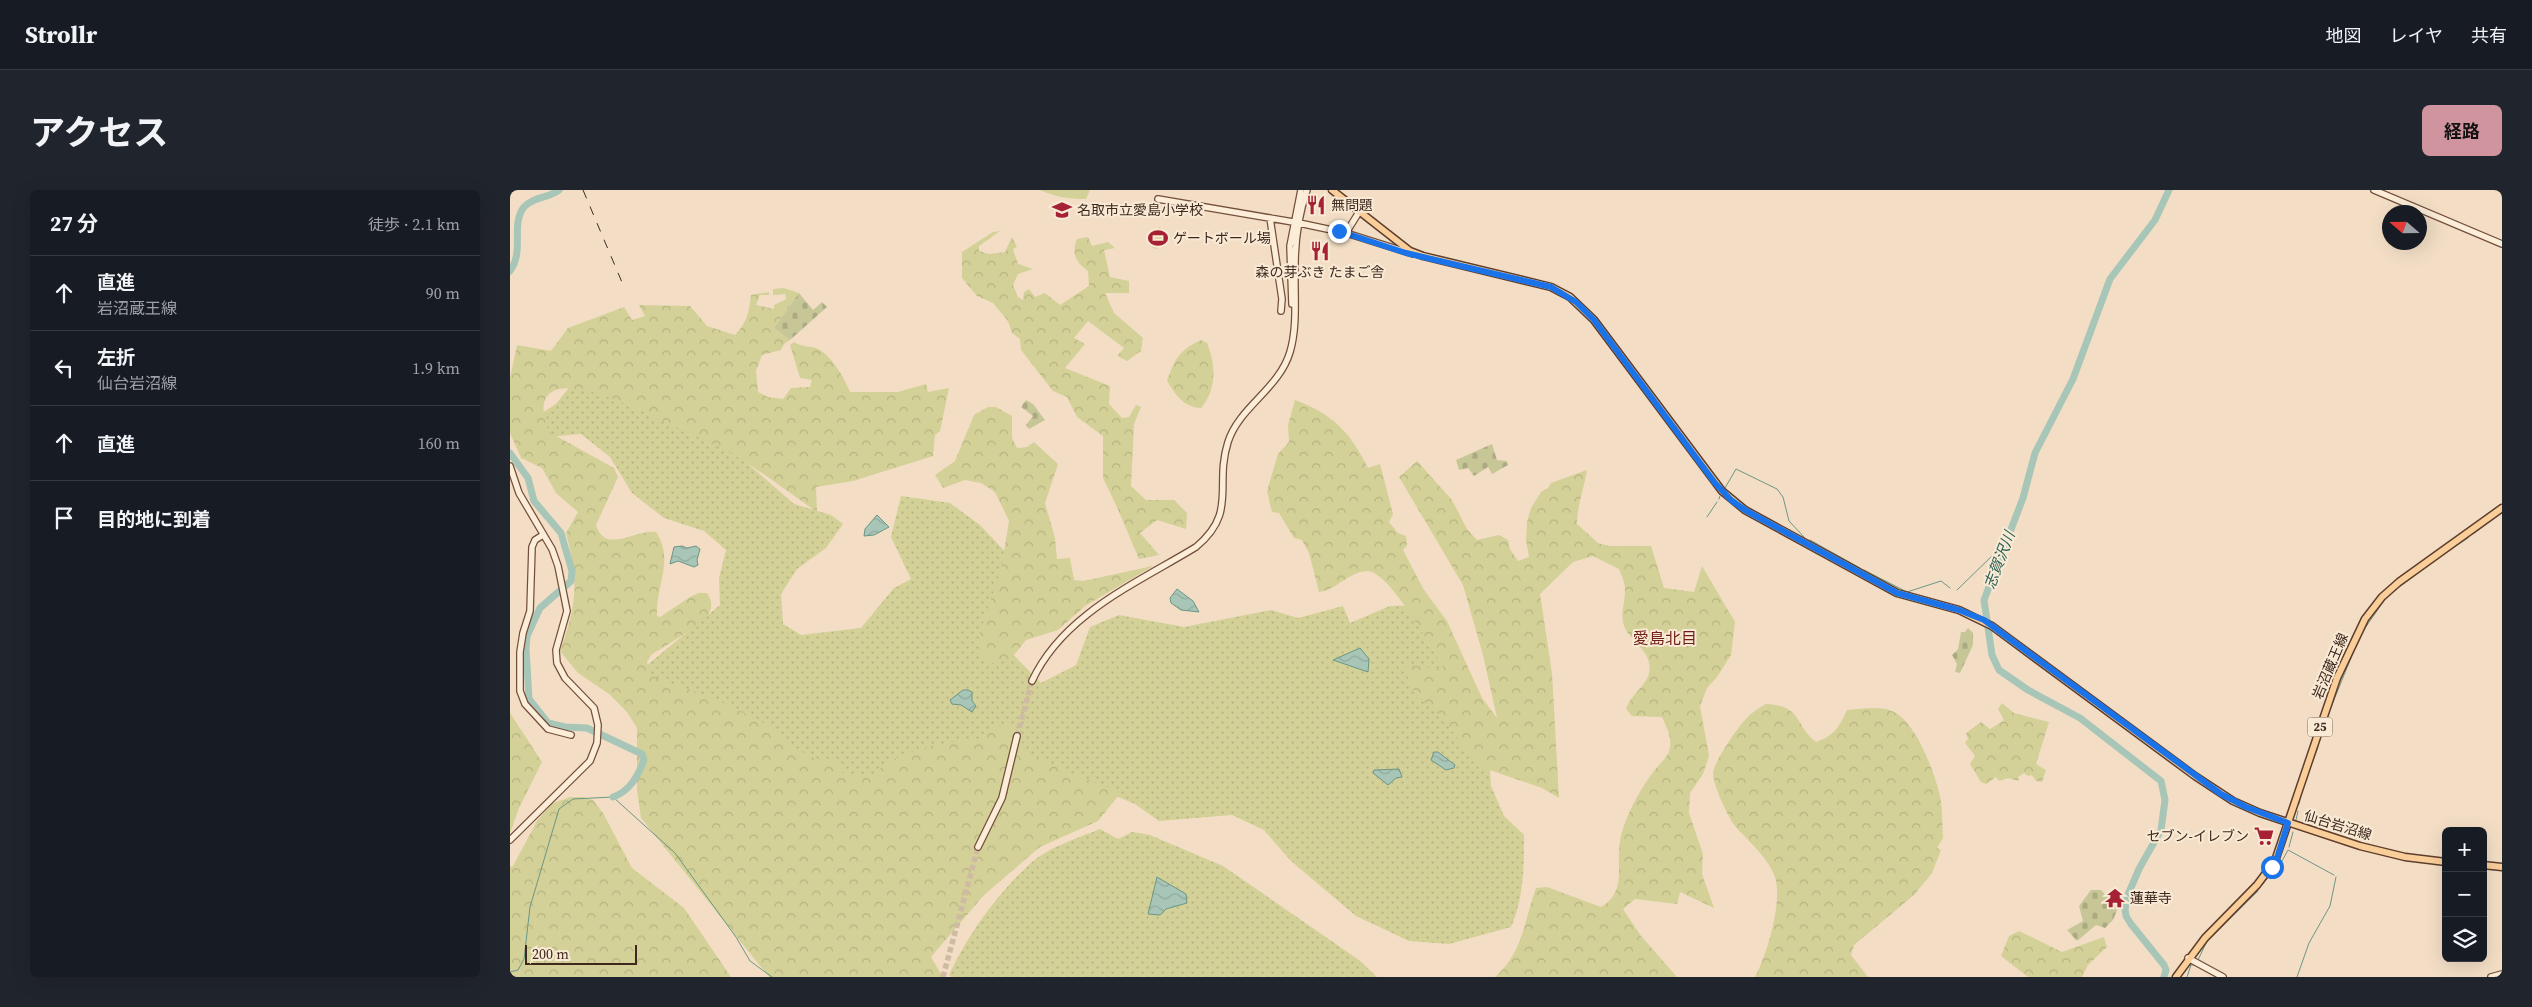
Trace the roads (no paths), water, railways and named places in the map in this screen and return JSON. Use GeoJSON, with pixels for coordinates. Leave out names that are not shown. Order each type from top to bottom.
{"type":"FeatureCollection","features":[{"type":"Feature","properties":{"kind":"main road","name":"仙台岩沼線"},"geometry":{"type":"LineString","coordinates":[[1332,190],[1401,245],[1423,256],[1536,283],[1563,292],[1576,302],[1594,320],[1715,483],[1731,500],[1802,542],[1897,593],[1976,616],[2221,794],[2253,810],[2288,823],[2389,853],[2442,861]]}},
{"type":"Feature","properties":{"kind":"main road","name":"岩沼蔵王線"},"geometry":{"type":"LineString","coordinates":[[2176,977],[2188,958],[2267,874],[2278,855],[2337,678],[2365,619],[2394,586],[2502,508]]}},
{"type":"Feature","properties":{"kind":"main road"},"geometry":{"type":"LineString","coordinates":[[2487,865],[2502,867]]}},
{"type":"Feature","properties":{"kind":"street"},"geometry":{"type":"LineString","coordinates":[[1032,680],[1045,657],[1063,635],[1076,623],[1100,606],[1196,547],[1214,530],[1222,509],[1226,455],[1230,438],[1237,424],[1279,377],[1292,342],[1294,311],[1291,303],[1289,271],[1301,190]]}},
{"type":"Feature","properties":{"kind":"street"},"geometry":{"type":"LineString","coordinates":[[1296,222],[1307,190]]}},
{"type":"Feature","properties":{"kind":"street"},"geometry":{"type":"LineString","coordinates":[[2374,190],[2502,244]]}},
{"type":"Feature","properties":{"kind":"street"},"geometry":{"type":"LineString","coordinates":[[1158,199],[1296,222],[1346,233],[1423,256]]}},
{"type":"Feature","properties":{"kind":"street"},"geometry":{"type":"LineString","coordinates":[[1346,233],[1359,212]]}},
{"type":"Feature","properties":{"kind":"street"},"geometry":{"type":"LineString","coordinates":[[1270,218],[1282,300],[1281,311]]}},
{"type":"Feature","properties":{"kind":"street"},"geometry":{"type":"LineString","coordinates":[[510,466],[519,493],[555,558],[562,582],[566,618],[556,650],[557,664],[565,678],[594,708],[598,727],[593,755],[584,768],[510,840]]}},
{"type":"Feature","properties":{"kind":"street"},"geometry":{"type":"LineString","coordinates":[[543,535],[533,544],[530,611],[521,640],[520,679],[525,704],[540,723],[557,733],[571,735]]}},
{"type":"Feature","properties":{"kind":"street"},"geometry":{"type":"LineString","coordinates":[[978,848],[1002,798],[1016,736]]}},
{"type":"Feature","properties":{"kind":"street"},"geometry":{"type":"LineString","coordinates":[[2188,958],[2223,977]]}},
{"type":"Feature","properties":{"kind":"street"},"geometry":{"type":"LineString","coordinates":[[2491,977],[2502,974]]}},
{"type":"Feature","properties":{"kind":"water"},"geometry":{"type":"Polygon","coordinates":[[[877,515],[889,527],[874,535],[864,536],[865,529],[877,515]]]}},
{"type":"Feature","properties":{"kind":"water"},"geometry":{"type":"Polygon","coordinates":[[[682,546],[687,548],[696,546],[700,549],[697,560],[698,565],[694,567],[678,561],[670,564],[674,547],[682,546]]]}},
{"type":"Feature","properties":{"kind":"water"},"geometry":{"type":"Polygon","coordinates":[[[1177,589],[1193,601],[1199,612],[1181,610],[1171,603],[1170,598],[1177,589]]]}},
{"type":"Feature","properties":{"kind":"water"},"geometry":{"type":"Polygon","coordinates":[[[1360,648],[1369,659],[1368,672],[1333,660],[1360,648]]]}},
{"type":"Feature","properties":{"kind":"water"},"geometry":{"type":"Polygon","coordinates":[[[963,690],[972,692],[972,701],[976,706],[972,712],[961,705],[952,704],[950,700],[963,690]]]}},
{"type":"Feature","properties":{"kind":"water"},"geometry":{"type":"Polygon","coordinates":[[[1434,752],[1438,752],[1455,765],[1454,768],[1446,770],[1431,760],[1434,752]]]}},
{"type":"Feature","properties":{"kind":"water"},"geometry":{"type":"Polygon","coordinates":[[[1399,769],[1402,777],[1396,778],[1388,785],[1373,773],[1374,770],[1399,769]]]}},
{"type":"Feature","properties":{"kind":"water"},"geometry":{"type":"Polygon","coordinates":[[[1157,877],[1186,894],[1187,903],[1166,909],[1160,915],[1148,914],[1157,877]]]}},
{"type":"Feature","properties":{"kind":"waterway"},"geometry":{"type":"LineString","coordinates":[[510,271],[517,255],[518,222],[524,207],[532,201],[551,195],[559,190]]}},
{"type":"Feature","properties":{"kind":"waterway","name":"志賀沢川"},"geometry":{"type":"LineString","coordinates":[[2164,977],[2166,970],[2164,965],[2131,924],[2126,916],[2125,909],[2127,897],[2139,869],[2161,830],[2165,800],[2161,781],[2080,718],[2028,690],[1999,670],[1992,655],[1984,600],[2023,498],[2035,453],[2073,379],[2110,279],[2155,220],[2169,190]]}},
{"type":"Feature","properties":{"kind":"waterway"},"geometry":{"type":"LineString","coordinates":[[510,453],[528,478],[534,501],[561,533],[572,571],[571,581],[540,608],[527,636],[529,699],[548,723],[565,727],[587,728],[642,754],[644,760],[633,782],[624,791],[613,797]]}},
{"type":"Feature","properties":{"kind":"waterway"},"geometry":{"type":"LineString","coordinates":[[1725,488],[1736,469],[1777,489],[1783,497],[1789,521],[1804,537]]}},
{"type":"Feature","properties":{"kind":"waterway"},"geometry":{"type":"LineString","coordinates":[[1707,517],[1717,502]]}},
{"type":"Feature","properties":{"kind":"waterway"},"geometry":{"type":"LineString","coordinates":[[2473,534],[2502,513]]}},
{"type":"Feature","properties":{"kind":"waterway"},"geometry":{"type":"LineString","coordinates":[[2443,554],[2468,538]]}},
{"type":"Feature","properties":{"kind":"waterway"},"geometry":{"type":"LineString","coordinates":[[1810,540],[1860,568]]}},
{"type":"Feature","properties":{"kind":"waterway"},"geometry":{"type":"LineString","coordinates":[[1957,590],[1994,554]]}},
{"type":"Feature","properties":{"kind":"waterway"},"geometry":{"type":"LineString","coordinates":[[2424,568],[2437,559]]}},
{"type":"Feature","properties":{"kind":"waterway"},"geometry":{"type":"LineString","coordinates":[[1864,570],[1907,592],[1941,581],[1950,588]]}},
{"type":"Feature","properties":{"kind":"waterway"},"geometry":{"type":"LineString","coordinates":[[2390,594],[2419,572]]}},
{"type":"Feature","properties":{"kind":"waterway"},"geometry":{"type":"LineString","coordinates":[[2363,631],[2383,602]]}},
{"type":"Feature","properties":{"kind":"waterway"},"geometry":{"type":"LineString","coordinates":[[2329,712],[2357,643]]}},
{"type":"Feature","properties":{"kind":"waterway"},"geometry":{"type":"LineString","coordinates":[[2322,733],[2327,718]]}},
{"type":"Feature","properties":{"kind":"waterway"},"geometry":{"type":"LineString","coordinates":[[2319,742],[2321,736]]}},
{"type":"Feature","properties":{"kind":"waterway"},"geometry":{"type":"LineString","coordinates":[[2305,781],[2318,747]]}},
{"type":"Feature","properties":{"kind":"waterway"},"geometry":{"type":"LineString","coordinates":[[2299,804],[2302,791]]}},
{"type":"Feature","properties":{"kind":"waterway"},"geometry":{"type":"LineString","coordinates":[[510,972],[518,970],[524,959],[530,907],[559,809],[573,799],[613,797],[675,853],[736,937],[750,961],[772,977]]}},
{"type":"Feature","properties":{"kind":"waterway"},"geometry":{"type":"LineString","coordinates":[[2296,820],[2298,811]]}},
{"type":"Feature","properties":{"kind":"waterway"},"geometry":{"type":"LineString","coordinates":[[2289,847],[2293,832]]}},
{"type":"Feature","properties":{"kind":"waterway"},"geometry":{"type":"LineString","coordinates":[[2261,886],[2282,861],[2288,850],[2334,875]]}},
{"type":"Feature","properties":{"kind":"waterway"},"geometry":{"type":"LineString","coordinates":[[2297,977],[2309,943],[2330,906],[2336,877]]}},
{"type":"Feature","properties":{"kind":"waterway"},"geometry":{"type":"LineString","coordinates":[[2198,960],[2207,941],[2258,891]]}},
{"type":"Feature","properties":{"kind":"waterway"},"geometry":{"type":"LineString","coordinates":[[2187,977],[2191,965],[2195,965]]}},
{"type":"Feature","properties":{"kind":"tunnel"},"geometry":{"type":"LineString","coordinates":[[1017,736],[1032,681]]}},
{"type":"Feature","properties":{"kind":"tunnel"},"geometry":{"type":"LineString","coordinates":[[943,977],[978,847]]}},
{"type":"Feature","properties":{"kind":"railway"},"geometry":{"type":"LineString","coordinates":[[583,190],[624,287]]}},
{"type":"Feature","properties":{"kind":"place","name":"無問題"},"geometry":{"type":"Point","coordinates":[1316,205]}},
{"type":"Feature","properties":{"kind":"place","name":"名取市立愛島小学校"},"geometry":{"type":"Point","coordinates":[1062,210]}},
{"type":"Feature","properties":{"kind":"place","name":"ゲートボール場"},"geometry":{"type":"Point","coordinates":[1158,238]}},
{"type":"Feature","properties":{"kind":"place","name":"森の芽ぶき たまご舎"},"geometry":{"type":"Point","coordinates":[1320,251]}},
{"type":"Feature","properties":{"kind":"place","name":"セブン-イレブン"},"geometry":{"type":"Point","coordinates":[2264,836]}},
{"type":"Feature","properties":{"kind":"place","name":"蓮華寺"},"geometry":{"type":"Point","coordinates":[2115,898]}},
{"type":"Feature","properties":{"kind":"district","name":"愛島北目"},"geometry":{"type":"Point","coordinates":[1665,638]}}]}
